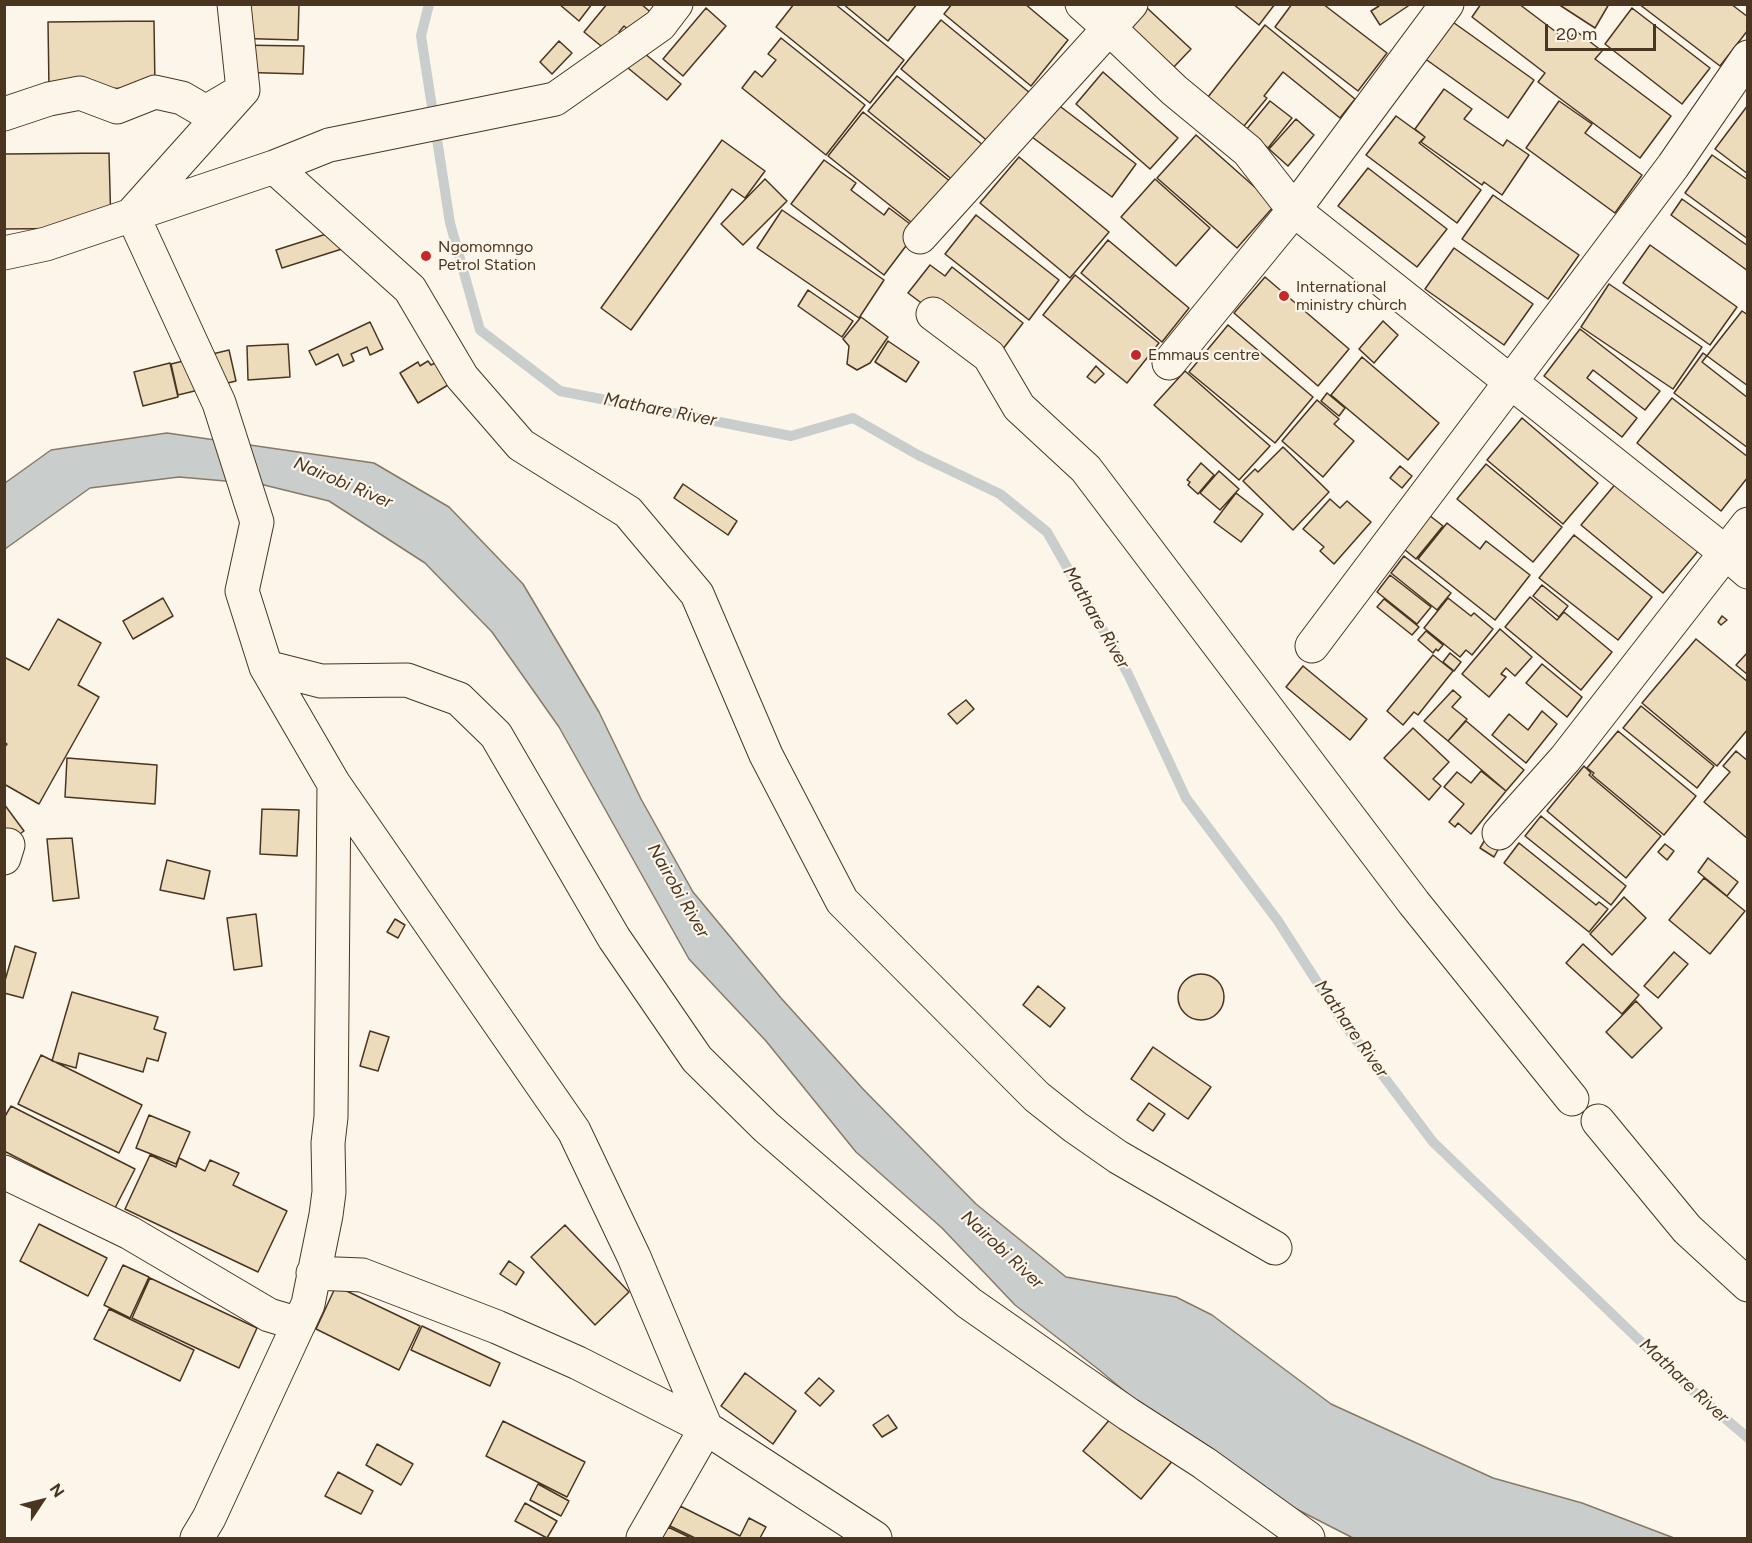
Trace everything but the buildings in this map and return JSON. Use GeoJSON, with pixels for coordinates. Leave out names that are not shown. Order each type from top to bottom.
{"type":"FeatureCollection","features":[{"type":"Feature","properties":{"kind":"street"},"geometry":{"type":"LineString","coordinates":[[132,214],[243,90],[234,4]]}},
{"type":"Feature","properties":{"kind":"street"},"geometry":{"type":"LineString","coordinates":[[4,253],[46,244],[274,167],[329,145],[555,99],[660,25],[676,4]]}},
{"type":"Feature","properties":{"kind":"street"},"geometry":{"type":"LineString","coordinates":[[1082,4],[1174,90],[1248,151],[1294,210],[1736,562]]}},
{"type":"Feature","properties":{"kind":"street"},"geometry":{"type":"LineString","coordinates":[[920,237],[1131,4]]}},
{"type":"Feature","properties":{"kind":"street"},"geometry":{"type":"LineString","coordinates":[[1169,363],[1294,210],[1447,4]]}},
{"type":"Feature","properties":{"kind":"street"},"geometry":{"type":"LineString","coordinates":[[1312,646],[1672,166],[1748,57]]}},
{"type":"Feature","properties":{"kind":"street"},"geometry":{"type":"LineString","coordinates":[[4,114],[49,99],[80,93],[117,107],[155,92],[182,98],[206,112],[243,90]]}},
{"type":"Feature","properties":{"kind":"street"},"geometry":{"type":"LineString","coordinates":[[274,167],[410,289],[462,376],[521,445],[628,512],[697,594],[766,754],[842,901],[1044,1103],[1119,1157],[1275,1248]]}},
{"type":"Feature","properties":{"kind":"street"},"geometry":{"type":"LineString","coordinates":[[132,214],[219,403],[257,522],[242,591],[266,667],[334,784],[574,1131],[634,1257],[706,1428]]}},
{"type":"Feature","properties":{"kind":"street"},"geometry":{"type":"LineString","coordinates":[[933,314],[988,356],[1019,407],[1086,469],[1414,903],[1572,1099]]}},
{"type":"Feature","properties":{"kind":"street"},"geometry":{"type":"LineString","coordinates":[[1499,833],[1736,562],[1748,524]]}},
{"type":"Feature","properties":{"kind":"street"},"geometry":{"type":"LineString","coordinates":[[266,667],[321,681],[407,680],[459,699],[496,735],[614,938],[697,1059],[766,1127],[969,1303],[1128,1414],[1204,1463],[1308,1539]]}},
{"type":"Feature","properties":{"kind":"street"},"geometry":{"type":"LineString","coordinates":[[197,1539],[209,1518],[308,1304],[329,1192],[334,784]]}},
{"type":"Feature","properties":{"kind":"street"},"geometry":{"type":"LineString","coordinates":[[1598,1121],[1687,1229],[1748,1285]]}},
{"type":"Feature","properties":{"kind":"street"},"geometry":{"type":"LineString","coordinates":[[4,1172],[130,1233],[269,1315],[299,1324]]}},
{"type":"Feature","properties":{"kind":"street"},"geometry":{"type":"LineString","coordinates":[[313,1273],[362,1275],[497,1328],[578,1363],[706,1428],[875,1539]]}},
{"type":"Feature","properties":{"kind":"street"},"geometry":{"type":"LineString","coordinates":[[643,1539],[706,1428]]}},
{"type":"Feature","properties":{"kind":"water","name":"Nairobi River"},"geometry":{"type":"Polygon","coordinates":[[[167,433],[374,463],[449,507],[523,584],[599,712],[641,799],[693,892],[781,998],[863,1089],[976,1204],[1066,1277],[1176,1297],[1212,1315],[1331,1404],[1493,1478],[1582,1503],[1674,1538],[1353,1538],[1269,1495],[1175,1433],[1098,1369],[1015,1305],[942,1228],[856,1152],[766,1041],[689,959],[559,727],[492,632],[425,563],[329,501],[260,484],[179,477],[90,488],[5,549],[5,483],[51,450],[167,433]]]}},
{"type":"Feature","properties":{"kind":"waterway","name":"Mathare River"},"geometry":{"type":"LineString","coordinates":[[429,4],[421,36],[450,223],[480,330],[560,391],[791,436],[853,418],[918,455],[1000,494],[1047,532],[1128,674],[1186,798],[1278,921],[1344,1024],[1433,1142],[1686,1385],[1748,1438]]}},
{"type":"Feature","properties":{"kind":"place","name":"Ngomomngo Petrol Station"},"geometry":{"type":"Point","coordinates":[426,256]}},
{"type":"Feature","properties":{"kind":"place","name":"International ministry church"},"geometry":{"type":"Point","coordinates":[1284,296]}},
{"type":"Feature","properties":{"kind":"place","name":"Emmaus centre"},"geometry":{"type":"Point","coordinates":[1136,355]}}]}
